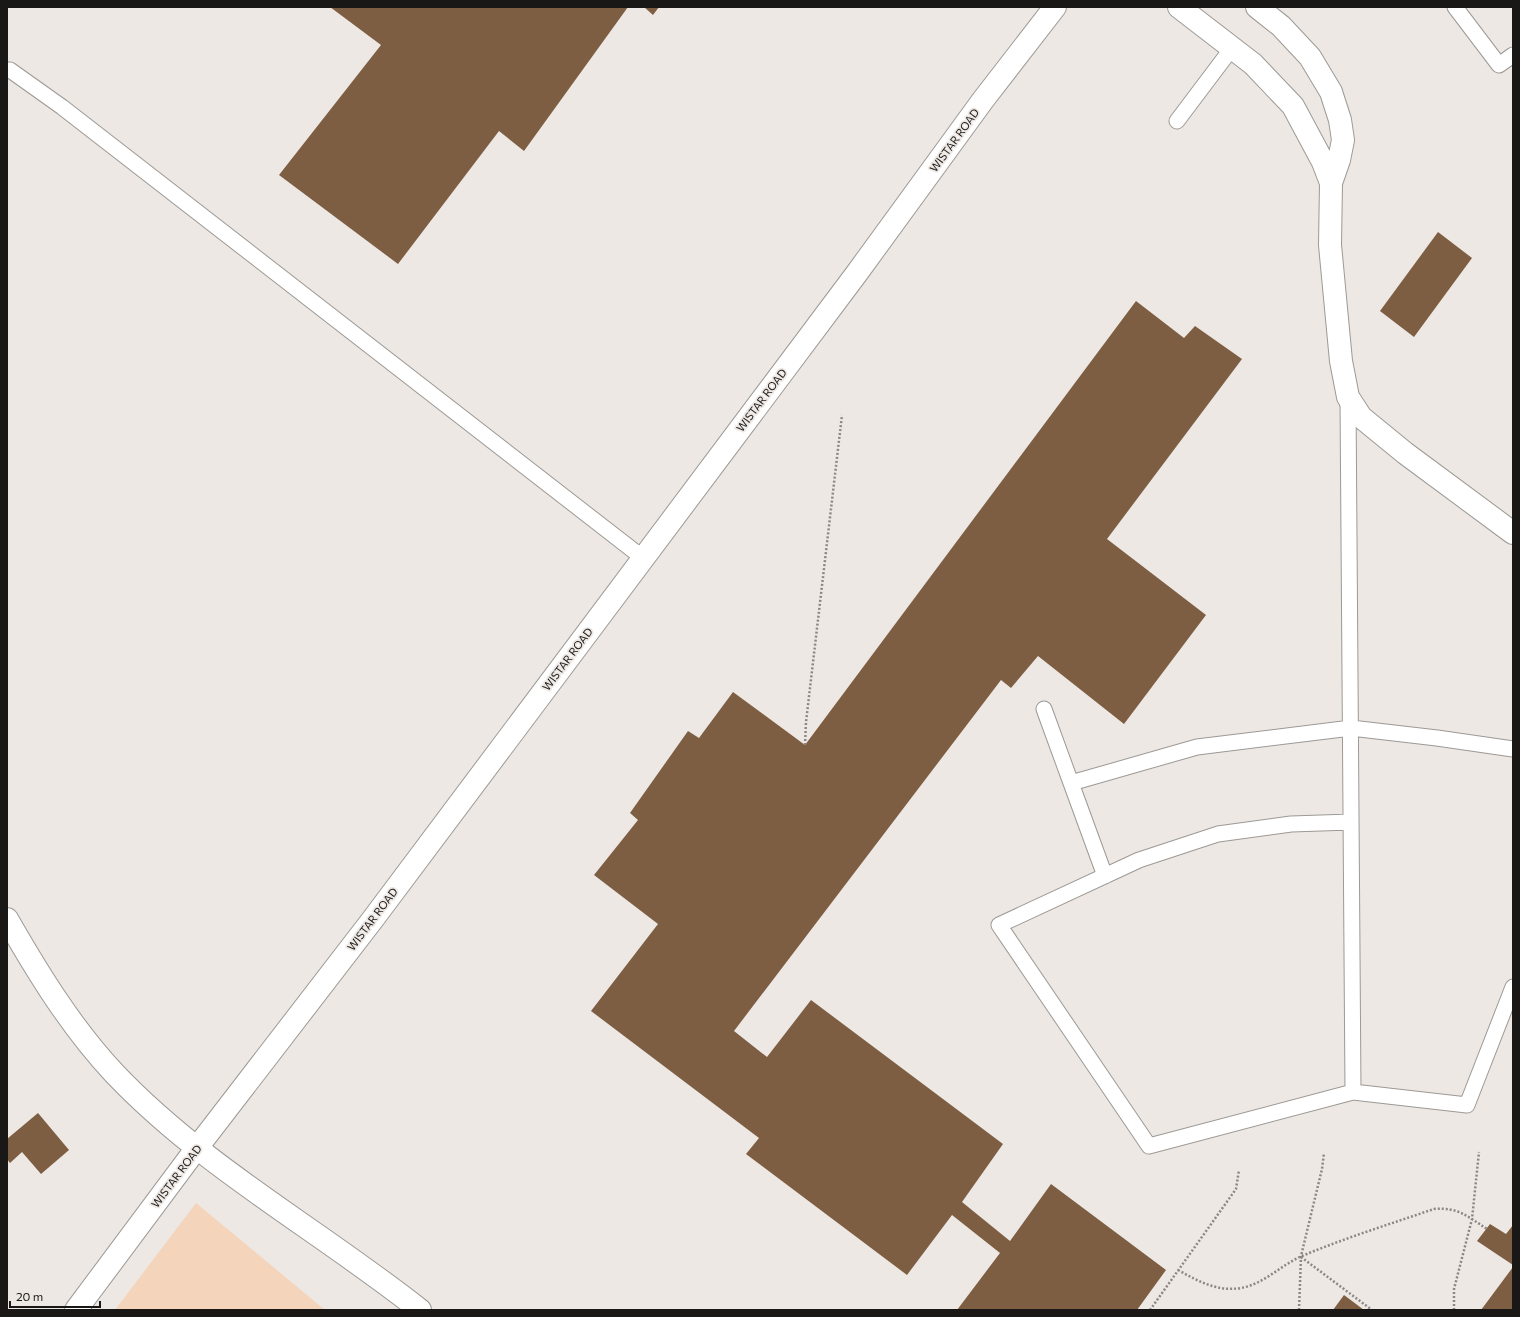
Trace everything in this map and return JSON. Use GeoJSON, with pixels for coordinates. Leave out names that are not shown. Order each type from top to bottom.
{"type":"FeatureCollection","features":[{"type":"Feature","properties":{"kind":"street","name":"WISTAR ROAD"},"geometry":{"type":"LineString","coordinates":[[76,1310],[196,1149],[373,919],[857,273],[983,100],[1055,7]]}},
{"type":"Feature","properties":{"kind":"street"},"geometry":{"type":"LineString","coordinates":[[1179,7],[1253,64],[1293,106],[1323,162],[1331,182]]}},
{"type":"Feature","properties":{"kind":"street"},"geometry":{"type":"LineString","coordinates":[[1257,7],[1281,26],[1310,57],[1331,92],[1340,120],[1343,140],[1339,160],[1331,182],[1330,245],[1341,361],[1348,397],[1361,417],[1410,458],[1513,533]]}},
{"type":"Feature","properties":{"kind":"street"},"geometry":{"type":"LineString","coordinates":[[7,919],[41,978],[90,1046],[114,1074],[196,1149],[420,1310]]}},
{"type":"Feature","properties":{"kind":"lane"},"geometry":{"type":"LineString","coordinates":[[1455,7],[1499,65],[1513,55]]}},
{"type":"Feature","properties":{"kind":"lane"},"geometry":{"type":"LineString","coordinates":[[1177,121],[1232,48]]}},
{"type":"Feature","properties":{"kind":"lane"},"geometry":{"type":"LineString","coordinates":[[10,70],[68,112],[643,558]]}},
{"type":"Feature","properties":{"kind":"lane"},"geometry":{"type":"LineString","coordinates":[[1348,397],[1353,1092]]}},
{"type":"Feature","properties":{"kind":"lane"},"geometry":{"type":"LineString","coordinates":[[1044,709],[1105,876]]}},
{"type":"Feature","properties":{"kind":"lane"},"geometry":{"type":"LineString","coordinates":[[1071,783],[1197,747],[1350,728],[1513,749]]}},
{"type":"Feature","properties":{"kind":"lane"},"geometry":{"type":"LineString","coordinates":[[1351,822],[1291,824],[1218,834],[1138,860],[1000,926],[1149,1146],[1353,1092],[1467,1105],[1513,987]]}},
{"type":"Feature","properties":{"kind":"path"},"geometry":{"type":"LineString","coordinates":[[805,745],[806,722],[842,415]]}},
{"type":"Feature","properties":{"kind":"path"},"geometry":{"type":"LineString","coordinates":[[1454,1310],[1454,1289],[1472,1219],[1480,1152]]}},
{"type":"Feature","properties":{"kind":"path"},"geometry":{"type":"LineString","coordinates":[[1299,1310],[1301,1256],[1322,1169],[1324,1153]]}},
{"type":"Feature","properties":{"kind":"path"},"geometry":{"type":"LineString","coordinates":[[1150,1310],[1236,1189],[1239,1170]]}},
{"type":"Feature","properties":{"kind":"path"},"geometry":{"type":"LineString","coordinates":[[1178,1270],[1203,1284],[1217,1288],[1241,1288],[1254,1285],[1301,1256],[1434,1209],[1448,1208],[1458,1210],[1486,1229]]}},
{"type":"Feature","properties":{"kind":"path"},"geometry":{"type":"LineString","coordinates":[[1301,1256],[1372,1310]]}},
{"type":"Feature","properties":{"kind":"shaded area"},"geometry":{"type":"Polygon","coordinates":[[[196,1203],[325,1310],[115,1310],[196,1203]]]}},
{"type":"Feature","properties":{"kind":"building"},"geometry":{"type":"Polygon","coordinates":[[[330,7],[628,7],[524,151],[499,131],[398,264],[279,175],[381,45],[330,7]]]}},
{"type":"Feature","properties":{"kind":"building"},"geometry":{"type":"Polygon","coordinates":[[[644,7],[659,7],[653,15],[644,7]]]}},
{"type":"Feature","properties":{"kind":"building"},"geometry":{"type":"Polygon","coordinates":[[[1438,232],[1472,258],[1414,337],[1380,311],[1438,232]]]}},
{"type":"Feature","properties":{"kind":"building"},"geometry":{"type":"Polygon","coordinates":[[[1136,301],[1184,338],[1195,326],[1242,359],[1107,539],[1206,615],[1124,724],[1038,656],[1011,688],[1001,680],[734,1031],[767,1057],[811,1000],[1003,1144],[962,1202],[1010,1241],[1051,1184],[1166,1270],[1137,1310],[957,1310],[1000,1253],[952,1215],[907,1275],[746,1154],[759,1138],[591,1011],[658,924],[594,875],[638,820],[630,813],[688,731],[699,738],[733,692],[805,745],[1136,301]]]}},
{"type":"Feature","properties":{"kind":"building"},"geometry":{"type":"Polygon","coordinates":[[[38,1113],[69,1150],[41,1174],[22,1152],[10,1163],[7,1159],[7,1139],[38,1113]]]}},
{"type":"Feature","properties":{"kind":"building"},"geometry":{"type":"Polygon","coordinates":[[[1490,1224],[1506,1234],[1513,1225],[1513,1265],[1477,1241],[1490,1224]]]}},
{"type":"Feature","properties":{"kind":"building"},"geometry":{"type":"Polygon","coordinates":[[[1513,1267],[1513,1310],[1481,1310],[1513,1267]]]}},
{"type":"Feature","properties":{"kind":"building"},"geometry":{"type":"Polygon","coordinates":[[[1344,1295],[1364,1310],[1333,1310],[1344,1295]]]}}]}
